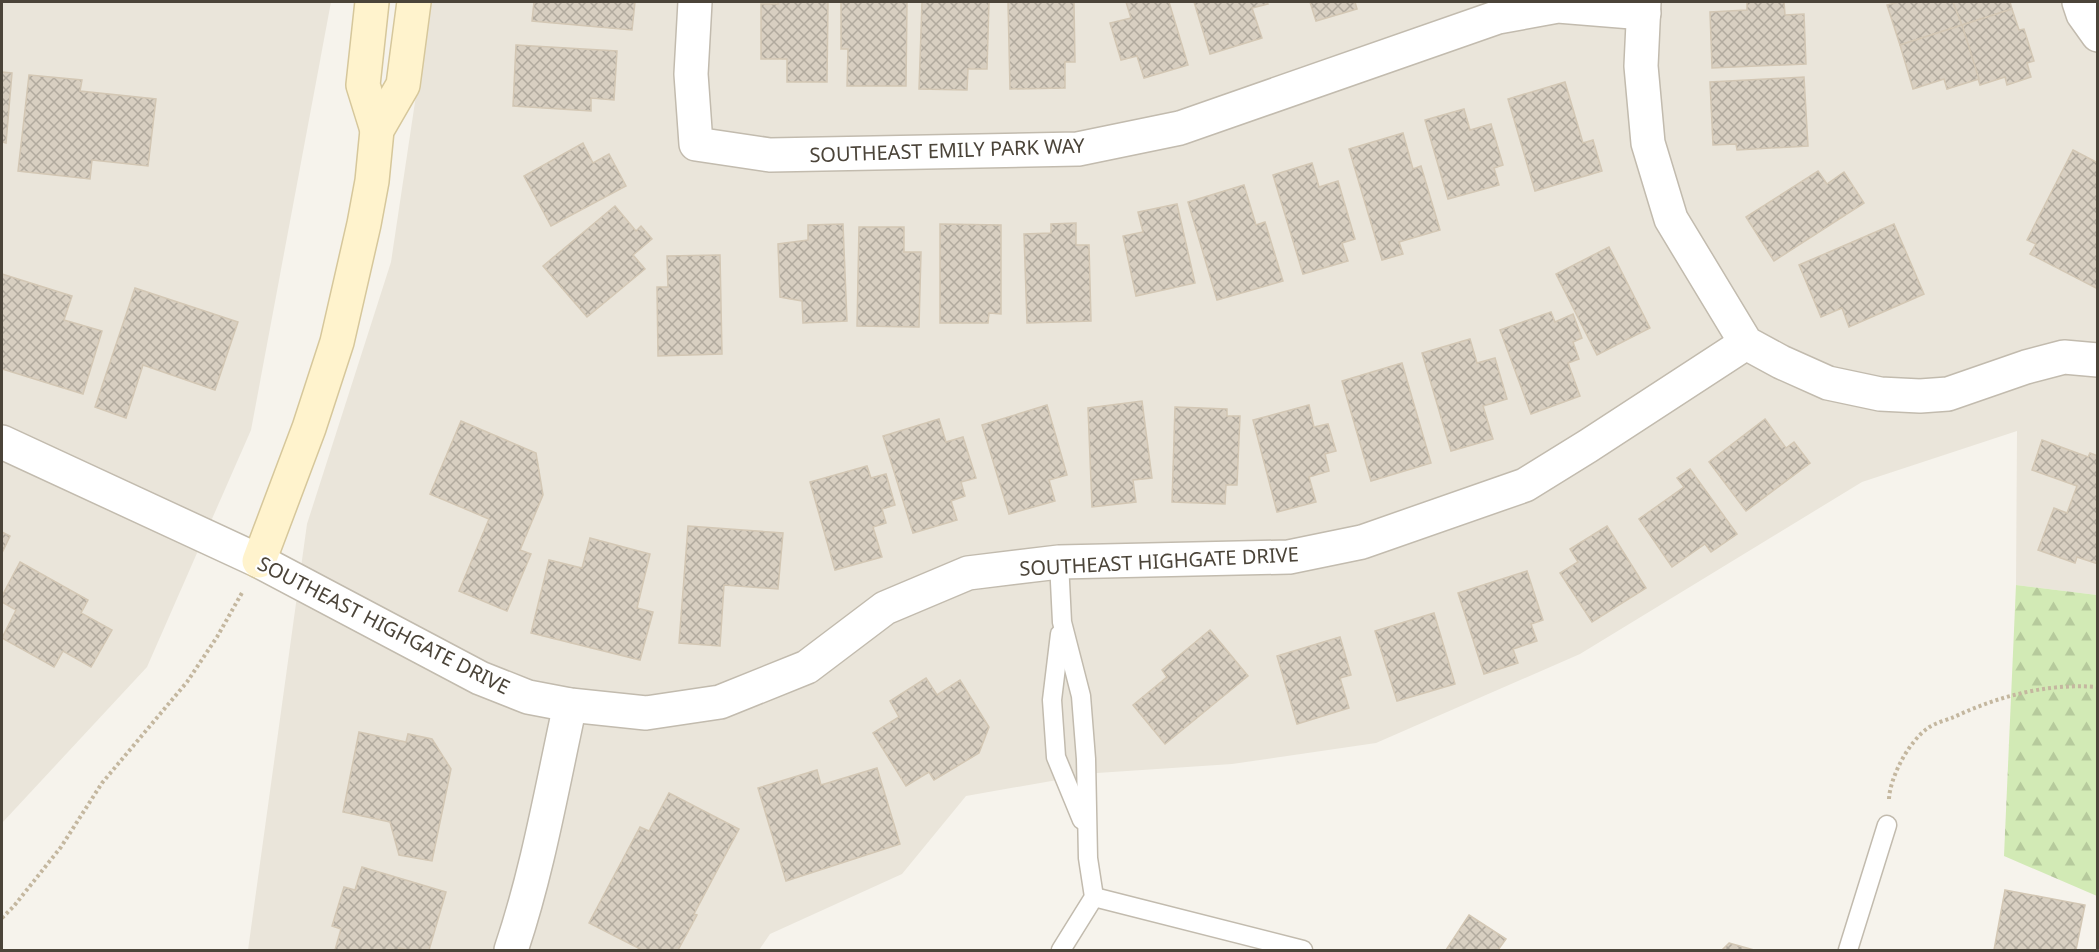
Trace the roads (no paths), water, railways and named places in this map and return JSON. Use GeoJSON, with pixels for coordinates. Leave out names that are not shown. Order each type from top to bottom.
{"type":"FeatureCollection","features":[{"type":"Feature","properties":{"kind":"street"},"geometry":{"type":"LineString","coordinates":[[372,2],[363,85],[377,130]]}},
{"type":"Feature","properties":{"kind":"street"},"geometry":{"type":"LineString","coordinates":[[259,561],[309,428],[337,342],[364,224],[377,130],[403,85],[414,2]]}},
{"type":"Feature","properties":{"kind":"street","name":"SOUTHEAST EMILY PARK WAY"},"geometry":{"type":"LineString","coordinates":[[694,2],[691,74],[696,144],[770,154],[1078,149],[1180,128],[1498,17],[1558,6],[1644,7]]}},
{"type":"Feature","properties":{"kind":"street"},"geometry":{"type":"LineString","coordinates":[[2079,2],[2083,14],[2097,35]]}},
{"type":"Feature","properties":{"kind":"street"},"geometry":{"type":"LineString","coordinates":[[1644,7],[1641,66],[1648,143],[1671,219],[1746,343],[1828,383],[1880,394],[1920,396],[1948,394],[2026,367],[2064,357],[2097,360]]}},
{"type":"Feature","properties":{"kind":"street","name":"SOUTHEAST HIGHGATE DRIVE"},"geometry":{"type":"LineString","coordinates":[[2,442],[259,561],[480,678],[528,697],[570,705],[646,713],[720,702],[807,667],[885,608],[968,573],[1059,562],[1289,557],[1362,542],[1524,484],[1588,446],[1746,343]]}},
{"type":"Feature","properties":{"kind":"street"},"geometry":{"type":"LineString","coordinates":[[511,951],[524,913],[549,811],[570,705]]}},
{"type":"Feature","properties":{"kind":"lane"},"geometry":{"type":"LineString","coordinates":[[1059,562],[1062,622],[1052,700],[1056,757],[1086,830]]}},
{"type":"Feature","properties":{"kind":"lane"},"geometry":{"type":"LineString","coordinates":[[1061,951],[1094,897],[1086,830],[1086,759],[1081,696],[1062,622]]}},
{"type":"Feature","properties":{"kind":"lane"},"geometry":{"type":"LineString","coordinates":[[1848,951],[1887,825]]}},
{"type":"Feature","properties":{"kind":"lane"},"geometry":{"type":"LineString","coordinates":[[1094,897],[1303,951]]}}]}
